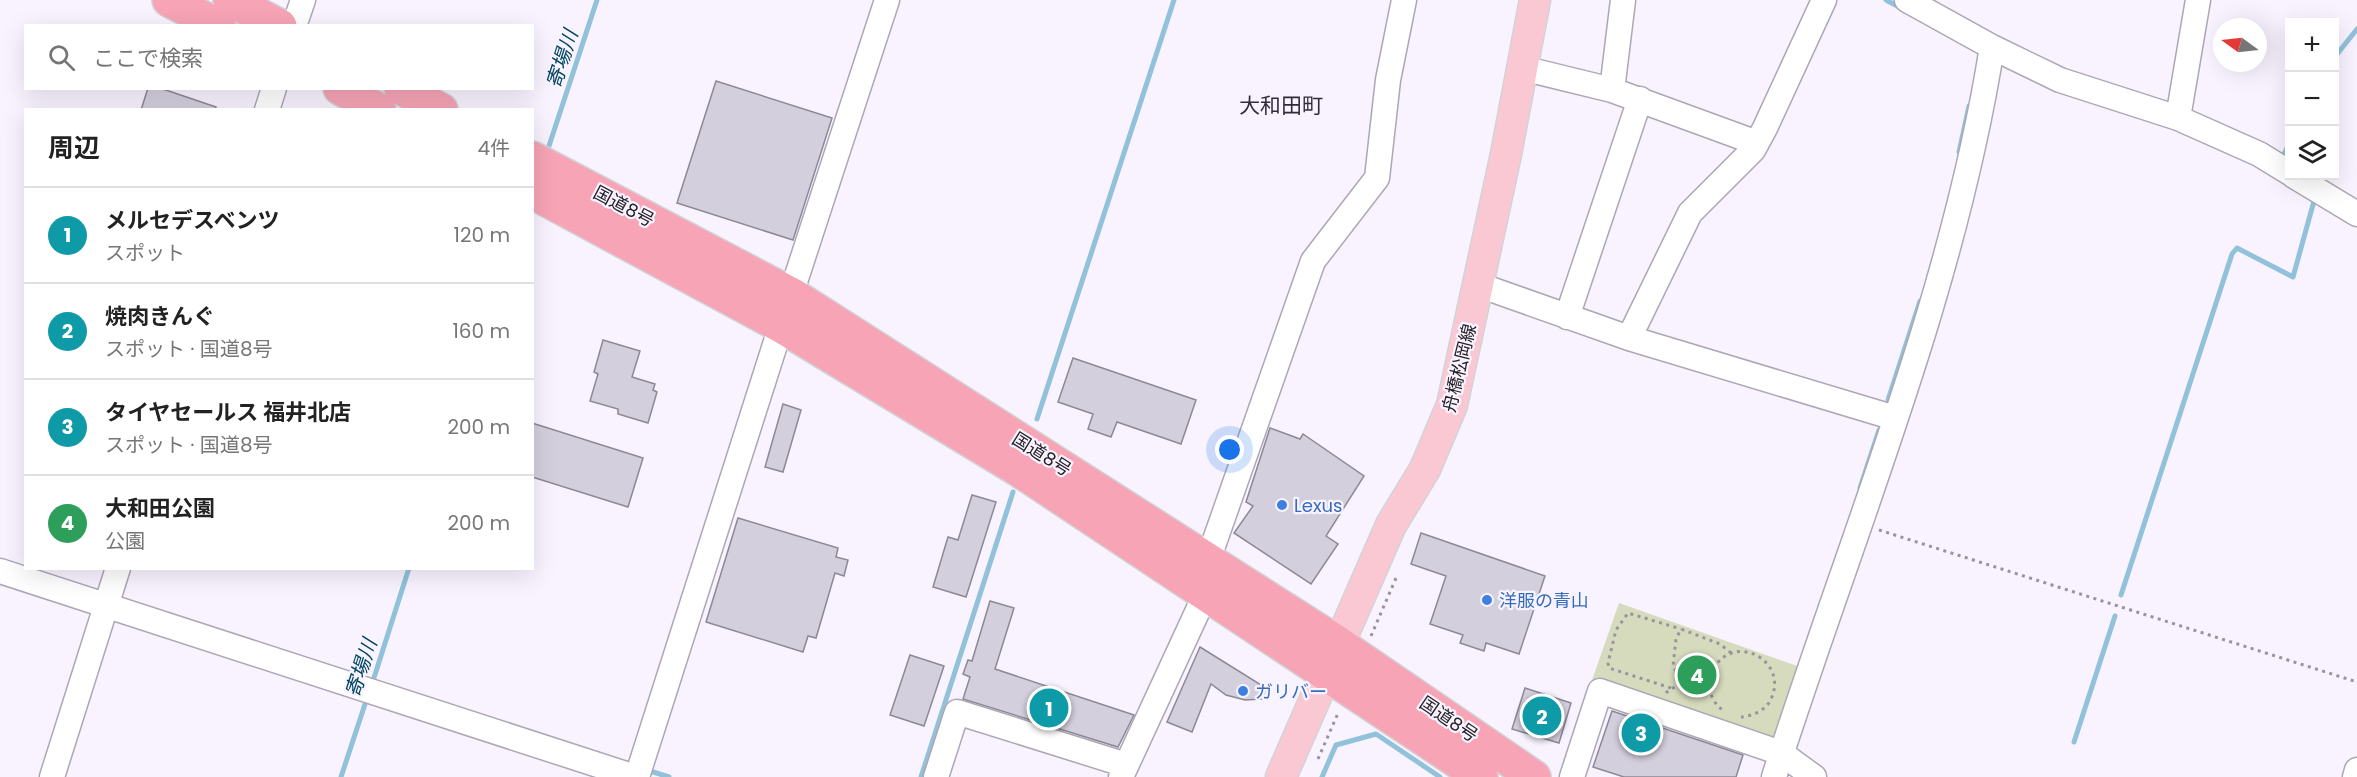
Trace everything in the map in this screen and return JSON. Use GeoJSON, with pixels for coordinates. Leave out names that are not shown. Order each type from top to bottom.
{"type":"FeatureCollection","features":[{"type":"Feature","properties":{"kind":"highway"},"geometry":{"type":"LineString","coordinates":[[169,0],[215,24]]}},
{"type":"Feature","properties":{"kind":"highway"},"geometry":{"type":"LineString","coordinates":[[230,0],[276,24]]}},
{"type":"Feature","properties":{"kind":"highway"},"geometry":{"type":"LineString","coordinates":[[344,90],[375,108]]}},
{"type":"Feature","properties":{"kind":"highway"},"geometry":{"type":"LineString","coordinates":[[405,90],[437,108]]}},
{"type":"Feature","properties":{"kind":"highway","name":"国道8号"},"geometry":{"type":"LineString","coordinates":[[534,159],[791,294],[1338,643],[1534,777]]}},
{"type":"Feature","properties":{"kind":"highway","name":"国道8号"},"geometry":{"type":"LineString","coordinates":[[534,193],[781,326],[1019,470],[1481,777]]}},
{"type":"Feature","properties":{"kind":"main road","name":"舟橋松岡線"},"geometry":{"type":"LineString","coordinates":[[1281,777],[1391,525],[1425,469],[1452,405],[1479,285],[1534,0]]}},
{"type":"Feature","properties":{"kind":"street"},"geometry":{"type":"LineString","coordinates":[[295,24],[303,0]]}},
{"type":"Feature","properties":{"kind":"street"},"geometry":{"type":"LineString","coordinates":[[791,294],[887,0]]}},
{"type":"Feature","properties":{"kind":"street"},"geometry":{"type":"LineString","coordinates":[[1208,560],[1313,261],[1377,177],[1388,80],[1404,0]]}},
{"type":"Feature","properties":{"kind":"street"},"geometry":{"type":"LineString","coordinates":[[1612,90],[1623,0]]}},
{"type":"Feature","properties":{"kind":"street"},"geometry":{"type":"LineString","coordinates":[[1629,338],[1690,213],[1753,150],[1824,0]]}},
{"type":"Feature","properties":{"kind":"street"},"geometry":{"type":"LineString","coordinates":[[1907,0],[1992,47],[2060,80],[2178,118],[2259,154],[2285,170]]}},
{"type":"Feature","properties":{"kind":"street"},"geometry":{"type":"LineString","coordinates":[[2178,118],[2198,0]]}},
{"type":"Feature","properties":{"kind":"street"},"geometry":{"type":"LineString","coordinates":[[1774,777],[1914,363],[1958,210],[1981,114],[1992,47]]}},
{"type":"Feature","properties":{"kind":"street"},"geometry":{"type":"LineString","coordinates":[[1522,68],[1612,90],[1757,143]]}},
{"type":"Feature","properties":{"kind":"street"},"geometry":{"type":"LineString","coordinates":[[268,108],[273,90]]}},
{"type":"Feature","properties":{"kind":"street"},"geometry":{"type":"LineString","coordinates":[[1568,316],[1640,99]]}},
{"type":"Feature","properties":{"kind":"street"},"geometry":{"type":"LineString","coordinates":[[2301,180],[2357,214]]}},
{"type":"Feature","properties":{"kind":"street"},"geometry":{"type":"LineString","coordinates":[[1479,285],[1629,338],[1895,418]]}},
{"type":"Feature","properties":{"kind":"street"},"geometry":{"type":"LineString","coordinates":[[0,571],[636,777],[781,326]]}},
{"type":"Feature","properties":{"kind":"street"},"geometry":{"type":"LineString","coordinates":[[52,777],[117,570]]}},
{"type":"Feature","properties":{"kind":"street"},"geometry":{"type":"LineString","coordinates":[[936,777],[957,712],[1124,771],[1206,593]]}},
{"type":"Feature","properties":{"kind":"street"},"geometry":{"type":"LineString","coordinates":[[1572,777],[1600,691],[1781,753],[1814,777]]}},
{"type":"Feature","properties":{"kind":"street"},"geometry":{"type":"LineString","coordinates":[[2355,777],[2357,770]]}},
{"type":"Feature","properties":{"kind":"path"},"geometry":{"type":"LineString","coordinates":[[1861,524],[2357,682]]}},
{"type":"Feature","properties":{"kind":"path"},"geometry":{"type":"LineString","coordinates":[[1671,688],[1609,668],[1608,663],[1616,630],[1628,613],[1720,644],[1731,653]]}},
{"type":"Feature","properties":{"kind":"path"},"geometry":{"type":"LineString","coordinates":[[1680,629],[1676,639],[1673,666],[1684,684]]}},
{"type":"Feature","properties":{"kind":"path"},"geometry":{"type":"LineString","coordinates":[[1662,698],[1671,688],[1684,684],[1704,685],[1710,691],[1714,702],[1725,712],[1739,717],[1751,716],[1768,705],[1775,691],[1775,678],[1768,663],[1751,652],[1731,653],[1723,657],[1713,670],[1710,691]]}},
{"type":"Feature","properties":{"kind":"green space"},"geometry":{"type":"Polygon","coordinates":[[[1619,603],[1803,668],[1779,737],[1762,742],[1591,683],[1619,603]]]}},
{"type":"Feature","properties":{"kind":"building"},"geometry":{"type":"Polygon","coordinates":[[[716,81],[832,118],[793,240],[677,203],[716,81]]]}},
{"type":"Feature","properties":{"kind":"building"},"geometry":{"type":"Polygon","coordinates":[[[147,90],[166,90],[216,107],[216,108],[142,108],[147,90]]]}},
{"type":"Feature","properties":{"kind":"building"},"geometry":{"type":"Polygon","coordinates":[[[603,340],[640,351],[632,377],[655,384],[653,390],[657,392],[648,423],[618,414],[618,409],[590,401],[598,374],[594,372],[603,340]]]}},
{"type":"Feature","properties":{"kind":"building"},"geometry":{"type":"Polygon","coordinates":[[[1073,358],[1196,400],[1181,444],[1117,422],[1111,437],[1088,429],[1093,414],[1058,402],[1073,358]]]}},
{"type":"Feature","properties":{"kind":"building"},"geometry":{"type":"Polygon","coordinates":[[[783,404],[801,410],[783,472],[765,467],[783,404]]]}},
{"type":"Feature","properties":{"kind":"building"},"geometry":{"type":"Polygon","coordinates":[[[534,424],[643,458],[628,507],[534,478],[534,424]]]}},
{"type":"Feature","properties":{"kind":"building"},"geometry":{"type":"Polygon","coordinates":[[[1270,428],[1300,439],[1303,434],[1364,476],[1326,536],[1338,544],[1311,584],[1234,533],[1253,506],[1246,502],[1270,428]]]}},
{"type":"Feature","properties":{"kind":"building"},"geometry":{"type":"Polygon","coordinates":[[[972,495],[996,502],[966,597],[933,587],[948,537],[958,540],[972,495]]]}},
{"type":"Feature","properties":{"kind":"building"},"geometry":{"type":"Polygon","coordinates":[[[738,518],[838,548],[836,557],[848,560],[844,576],[835,573],[816,638],[808,636],[803,652],[706,622],[738,518]]]}},
{"type":"Feature","properties":{"kind":"building","name":"洋服の青山"},"geometry":{"type":"Polygon","coordinates":[[[1421,533],[1545,576],[1519,654],[1486,643],[1484,651],[1460,643],[1463,635],[1430,624],[1446,576],[1411,564],[1421,533]]]}},
{"type":"Feature","properties":{"kind":"building"},"geometry":{"type":"Polygon","coordinates":[[[990,601],[1014,608],[995,669],[1134,715],[1118,747],[963,699],[970,677],[963,674],[968,660],[972,661],[990,601]]]}},
{"type":"Feature","properties":{"kind":"building","name":"ガリバー"},"geometry":{"type":"Polygon","coordinates":[[[1200,647],[1266,688],[1262,699],[1245,700],[1226,695],[1211,684],[1192,732],[1167,722],[1200,647]]]}},
{"type":"Feature","properties":{"kind":"building"},"geometry":{"type":"Polygon","coordinates":[[[910,655],[944,666],[924,726],[890,715],[910,655]]]}},
{"type":"Feature","properties":{"kind":"building"},"geometry":{"type":"Polygon","coordinates":[[[1525,688],[1571,703],[1559,743],[1512,729],[1525,688]]]}},
{"type":"Feature","properties":{"kind":"building"},"geometry":{"type":"Polygon","coordinates":[[[1612,711],[1743,755],[1736,777],[1624,777],[1593,767],[1612,711]]]}},
{"type":"Feature","properties":{"kind":"waterway","name":"寄場川"},"geometry":{"type":"LineString","coordinates":[[547,152],[597,0]]}},
{"type":"Feature","properties":{"kind":"waterway"},"geometry":{"type":"LineString","coordinates":[[1037,419],[1174,0]]}},
{"type":"Feature","properties":{"kind":"waterway"},"geometry":{"type":"LineString","coordinates":[[1886,0],[1901,8]]}},
{"type":"Feature","properties":{"kind":"waterway"},"geometry":{"type":"LineString","coordinates":[[2339,52],[2357,29]]}},
{"type":"Feature","properties":{"kind":"waterway"},"geometry":{"type":"LineString","coordinates":[[1959,152],[1969,106]]}},
{"type":"Feature","properties":{"kind":"waterway"},"geometry":{"type":"LineString","coordinates":[[2121,595],[2232,254],[2237,248],[2293,277],[2314,201]]}},
{"type":"Feature","properties":{"kind":"waterway"},"geometry":{"type":"LineString","coordinates":[[1888,400],[1920,301]]}},
{"type":"Feature","properties":{"kind":"waterway"},"geometry":{"type":"LineString","coordinates":[[1860,488],[1879,430]]}},
{"type":"Feature","properties":{"kind":"waterway"},"geometry":{"type":"LineString","coordinates":[[921,777],[1013,492]]}},
{"type":"Feature","properties":{"kind":"waterway","name":"寄場川"},"geometry":{"type":"LineString","coordinates":[[372,684],[408,570]]}},
{"type":"Feature","properties":{"kind":"waterway"},"geometry":{"type":"LineString","coordinates":[[2074,742],[2115,616]]}},
{"type":"Feature","properties":{"kind":"waterway","name":"寄場川"},"geometry":{"type":"LineString","coordinates":[[341,777],[368,695]]}},
{"type":"Feature","properties":{"kind":"waterway"},"geometry":{"type":"LineString","coordinates":[[1322,777],[1336,745],[1376,734],[1440,777]]}},
{"type":"Feature","properties":{"kind":"waterway"},"geometry":{"type":"LineString","coordinates":[[649,767],[650,771],[669,777]]}},
{"type":"Feature","properties":{"kind":"place","name":"Lexus"},"geometry":{"type":"Point","coordinates":[1282,505]}},
{"type":"Feature","properties":{"kind":"place","name":"洋服の青山"},"geometry":{"type":"Point","coordinates":[1487,600]}},
{"type":"Feature","properties":{"kind":"place","name":"大和田公園"},"geometry":{"type":"Point","coordinates":[1697,675]}},
{"type":"Feature","properties":{"kind":"place","name":"ガリバー"},"geometry":{"type":"Point","coordinates":[1243,691]}},
{"type":"Feature","properties":{"kind":"place","name":"メルセデスベンツ"},"geometry":{"type":"Point","coordinates":[1049,708]}},
{"type":"Feature","properties":{"kind":"place","name":"焼肉きんぐ"},"geometry":{"type":"Point","coordinates":[1542,716]}},
{"type":"Feature","properties":{"kind":"place","name":"タイヤセールス 福井北店"},"geometry":{"type":"Point","coordinates":[1641,733]}},
{"type":"Feature","properties":{"kind":"district","name":"大和田町"},"geometry":{"type":"Point","coordinates":[1281,105]}}]}
